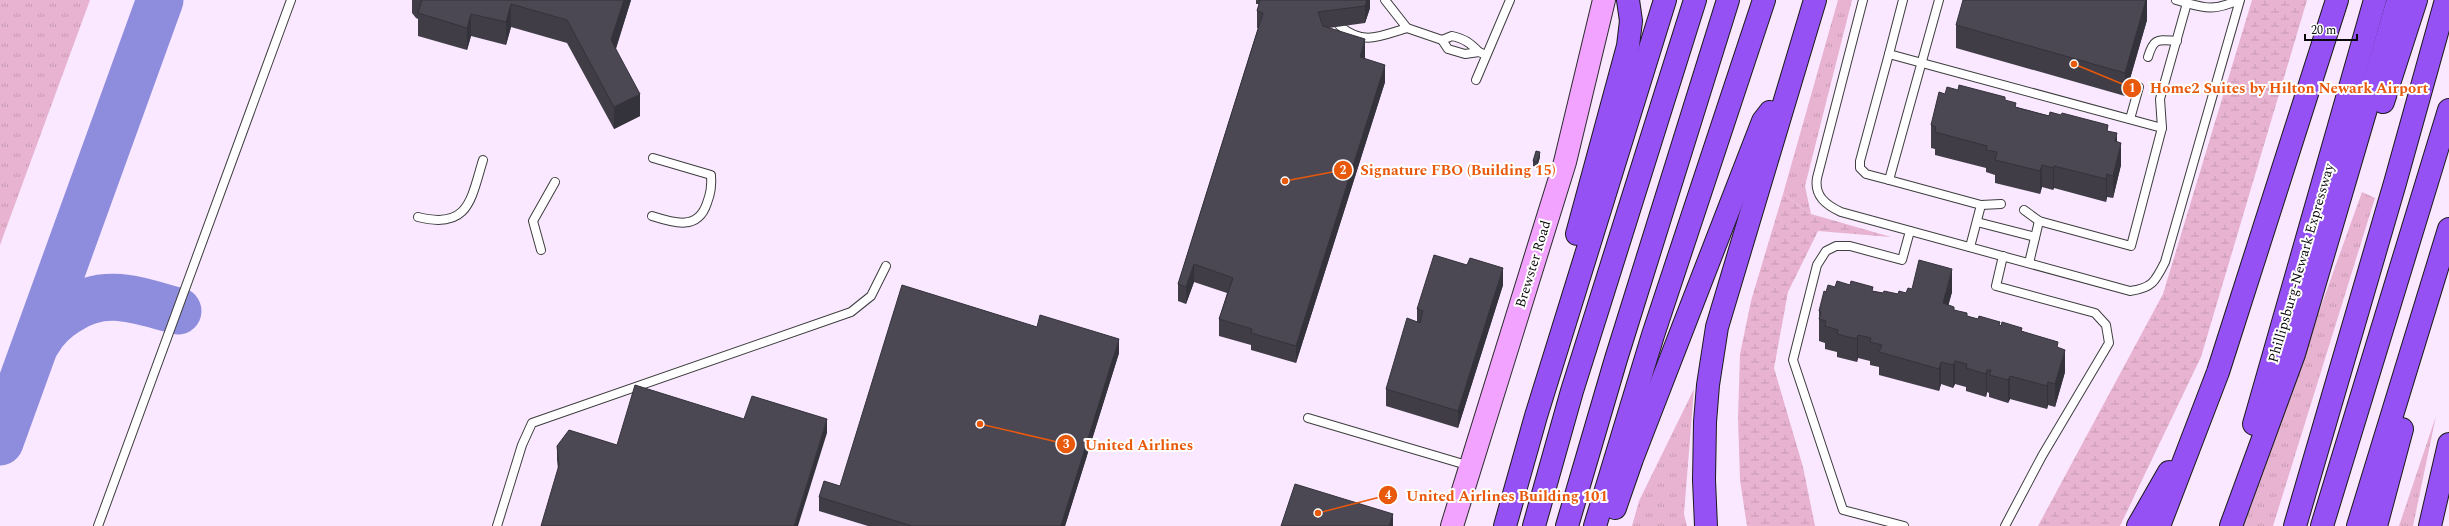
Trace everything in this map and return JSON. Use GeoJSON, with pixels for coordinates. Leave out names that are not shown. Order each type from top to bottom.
{"type":"FeatureCollection","features":[{"type":"Feature","properties":{"kind":"highway"},"geometry":{"type":"LineString","coordinates":[[1573,295],[1577,234],[1628,46],[1631,21],[1628,0]]}},
{"type":"Feature","properties":{"kind":"highway"},"geometry":{"type":"LineString","coordinates":[[1505,526],[1573,295],[1665,0]]}},
{"type":"Feature","properties":{"kind":"highway"},"geometry":{"type":"LineString","coordinates":[[1534,526],[1572,392],[1695,0]]}},
{"type":"Feature","properties":{"kind":"highway"},"geometry":{"type":"LineString","coordinates":[[1567,526],[1618,352],[1728,0]]}},
{"type":"Feature","properties":{"kind":"highway"},"geometry":{"type":"LineString","coordinates":[[1706,526],[1704,461],[1706,402],[1717,327],[1815,0]]}},
{"type":"Feature","properties":{"kind":"highway"},"geometry":{"type":"LineString","coordinates":[[2159,526],[2218,372],[2337,0]]}},
{"type":"Feature","properties":{"kind":"highway","name":"Phillipsburg-Newark Expressway"},"geometry":{"type":"LineString","coordinates":[[2225,526],[2375,0]]}},
{"type":"Feature","properties":{"kind":"highway"},"geometry":{"type":"LineString","coordinates":[[2294,354],[2398,0]]}},
{"type":"Feature","properties":{"kind":"highway"},"geometry":{"type":"LineString","coordinates":[[2231,526],[2354,191],[2416,0]]}},
{"type":"Feature","properties":{"kind":"highway"},"geometry":{"type":"LineString","coordinates":[[2295,526],[2395,183],[2446,0]]}},
{"type":"Feature","properties":{"kind":"highway"},"geometry":{"type":"LineString","coordinates":[[1595,526],[1653,335],[1762,4]]}},
{"type":"Feature","properties":{"kind":"highway"},"geometry":{"type":"LineString","coordinates":[[1609,526],[1632,459],[1763,121],[1791,79]]}},
{"type":"Feature","properties":{"kind":"highway"},"geometry":{"type":"LineString","coordinates":[[2322,526],[2449,110]]}},
{"type":"Feature","properties":{"kind":"highway"},"geometry":{"type":"LineString","coordinates":[[2358,526],[2449,229]]}},
{"type":"Feature","properties":{"kind":"highway"},"geometry":{"type":"LineString","coordinates":[[2376,526],[2389,482],[2449,239]]}},
{"type":"Feature","properties":{"kind":"highway"},"geometry":{"type":"LineString","coordinates":[[2138,526],[2183,446],[2218,372]]}},
{"type":"Feature","properties":{"kind":"highway"},"geometry":{"type":"LineString","coordinates":[[1706,402],[1711,465],[1721,526]]}},
{"type":"Feature","properties":{"kind":"highway"},"geometry":{"type":"LineString","coordinates":[[2430,526],[2449,444]]}},
{"type":"Feature","properties":{"kind":"highway"},"geometry":{"type":"LineString","coordinates":[[2445,526],[2449,511]]}},
{"type":"Feature","properties":{"kind":"street","name":"Brewster Road"},"geometry":{"type":"LineString","coordinates":[[1452,526],[1573,134],[1604,0]]}},
{"type":"Feature","properties":{"kind":"lane"},"geometry":{"type":"LineString","coordinates":[[98,526],[292,0]]}},
{"type":"Feature","properties":{"kind":"lane"},"geometry":{"type":"LineString","coordinates":[[1385,0],[1407,28],[1442,40],[1448,49],[1465,54],[1483,53]]}},
{"type":"Feature","properties":{"kind":"lane"},"geometry":{"type":"LineString","coordinates":[[1476,80],[1483,53],[1510,0]]}},
{"type":"Feature","properties":{"kind":"lane"},"geometry":{"type":"LineString","coordinates":[[1863,0],[1819,166],[1816,184],[1817,191],[1825,203],[1841,212],[2130,291],[2144,290],[2156,281],[2165,262],[2240,0]]}},
{"type":"Feature","properties":{"kind":"lane"},"geometry":{"type":"LineString","coordinates":[[1903,0],[1859,164],[1861,170],[1866,174],[1981,205],[2001,204]]}},
{"type":"Feature","properties":{"kind":"lane"},"geometry":{"type":"LineString","coordinates":[[1889,180],[1939,0]]}},
{"type":"Feature","properties":{"kind":"lane"},"geometry":{"type":"LineString","coordinates":[[2176,0],[2220,8],[2240,0]]}},
{"type":"Feature","properties":{"kind":"lane"},"geometry":{"type":"LineString","coordinates":[[2024,210],[2039,221],[2131,246],[2162,128],[2160,100],[2187,3]]}},
{"type":"Feature","properties":{"kind":"lane"},"geometry":{"type":"LineString","coordinates":[[1340,26],[1356,37],[1368,39],[1407,28]]}},
{"type":"Feature","properties":{"kind":"lane"},"geometry":{"type":"LineString","coordinates":[[1442,40],[1452,36],[1457,37],[1469,41],[1483,53]]}},
{"type":"Feature","properties":{"kind":"lane"},"geometry":{"type":"LineString","coordinates":[[2148,57],[2152,44],[2157,40],[2177,41]]}},
{"type":"Feature","properties":{"kind":"lane"},"geometry":{"type":"LineString","coordinates":[[1889,54],[2162,128]]}},
{"type":"Feature","properties":{"kind":"lane"},"geometry":{"type":"LineString","coordinates":[[2130,119],[2139,87]]}},
{"type":"Feature","properties":{"kind":"lane"},"geometry":{"type":"LineString","coordinates":[[652,216],[676,223],[692,222],[705,208],[712,183],[711,175],[653,158]]}},
{"type":"Feature","properties":{"kind":"lane"},"geometry":{"type":"LineString","coordinates":[[418,218],[432,221],[447,221],[459,214],[470,202],[483,160]]}},
{"type":"Feature","properties":{"kind":"lane"},"geometry":{"type":"LineString","coordinates":[[541,250],[533,221],[555,182]]}},
{"type":"Feature","properties":{"kind":"lane"},"geometry":{"type":"LineString","coordinates":[[1970,247],[1981,205]]}},
{"type":"Feature","properties":{"kind":"lane"},"geometry":{"type":"LineString","coordinates":[[2029,263],[2039,221]]}},
{"type":"Feature","properties":{"kind":"lane"},"geometry":{"type":"LineString","coordinates":[[1976,222],[2035,237]]}},
{"type":"Feature","properties":{"kind":"lane"},"geometry":{"type":"LineString","coordinates":[[1904,526],[1843,510],[1793,360],[1817,265],[1826,252],[1836,246],[1850,246],[1902,260],[1910,231]]}},
{"type":"Feature","properties":{"kind":"lane"},"geometry":{"type":"LineString","coordinates":[[2003,256],[1996,286],[2095,313],[2102,318],[2106,325],[2109,343],[2042,456],[2005,526]]}},
{"type":"Feature","properties":{"kind":"lane"},"geometry":{"type":"LineString","coordinates":[[497,526],[524,440],[532,423],[851,312],[871,296],[886,266]]}},
{"type":"Feature","properties":{"kind":"lane"},"geometry":{"type":"LineString","coordinates":[[1308,418],[1471,466]]}},
{"type":"Feature","properties":{"kind":"green space"},"geometry":{"type":"Polygon","coordinates":[[[0,0],[90,0],[0,245],[0,0]]]}},
{"type":"Feature","properties":{"kind":"green space"},"geometry":{"type":"Polygon","coordinates":[[[1838,0],[1852,0],[1805,186],[1811,214],[1783,194],[1838,0]]]}},
{"type":"Feature","properties":{"kind":"green space"},"geometry":{"type":"Polygon","coordinates":[[[2252,0],[2307,0],[2201,357],[2120,526],[2038,526],[2163,294],[2252,0]]]}},
{"type":"Feature","properties":{"kind":"green space"},"geometry":{"type":"Polygon","coordinates":[[[2362,192],[2375,198],[2273,526],[2242,526],[2362,192]]]}},
{"type":"Feature","properties":{"kind":"green space"},"geometry":{"type":"Polygon","coordinates":[[[1783,194],[1811,214],[1891,237],[1818,231],[1788,292],[1774,368],[1803,467],[1815,526],[1747,526],[1740,480],[1738,418],[1740,354],[1751,301],[1783,194]]]}},
{"type":"Feature","properties":{"kind":"green space"},"geometry":{"type":"Polygon","coordinates":[[[1694,389],[1684,514],[1687,526],[1632,526],[1639,501],[1694,389]]]}},
{"type":"Feature","properties":{"kind":"green space"},"geometry":{"type":"Polygon","coordinates":[[[2436,416],[2413,526],[2399,526],[2436,416]]]}},
{"type":"Feature","properties":{"kind":"building"},"geometry":{"type":"Polygon","coordinates":[[[422,0],[624,0],[611,40],[640,94],[614,107],[567,20],[511,4],[506,22],[471,14],[467,28],[418,13],[422,0]]]}},
{"type":"Feature","properties":{"kind":"building"},"geometry":{"type":"Polygon","coordinates":[[[1260,0],[1367,0],[1365,6],[1318,12],[1323,26],[1365,39],[1360,57],[1385,65],[1296,346],[1251,333],[1252,329],[1219,319],[1233,278],[1194,264],[1186,287],[1178,284],[1263,13],[1257,11],[1260,0]]]}},
{"type":"Feature","properties":{"kind":"building"},"geometry":{"type":"Polygon","coordinates":[[[1963,0],[2146,0],[2125,73],[1956,25],[1963,0]]]}},
{"type":"Feature","properties":{"kind":"building"},"geometry":{"type":"Polygon","coordinates":[[[1959,85],[2005,97],[2005,100],[2016,103],[2015,107],[2049,116],[2050,112],[2061,115],[2062,113],[2108,125],[2107,131],[2117,133],[2115,141],[2121,143],[2113,176],[2107,174],[2106,179],[2054,166],[2053,168],[2042,165],[2040,171],[1995,160],[1997,152],[1986,150],[1987,146],[1935,132],[1936,127],[1931,125],[1939,92],[1945,94],[1947,87],[1958,90],[1959,85]]]}},
{"type":"Feature","properties":{"kind":"building"},"geometry":{"type":"Polygon","coordinates":[[[1536,151],[1540,152],[1537,162],[1533,161],[1536,151]]]}},
{"type":"Feature","properties":{"kind":"building"},"geometry":{"type":"Polygon","coordinates":[[[1434,255],[1467,265],[1470,258],[1503,268],[1458,411],[1386,389],[1407,318],[1420,323],[1423,311],[1417,309],[1434,255]]]}},
{"type":"Feature","properties":{"kind":"building"},"geometry":{"type":"Polygon","coordinates":[[[1919,260],[1952,269],[1943,303],[1954,307],[1954,310],[1967,313],[1967,316],[1978,319],[1979,316],[2000,322],[1999,325],[2001,326],[2002,322],[2022,328],[2021,331],[2058,342],[2057,347],[2065,350],[2055,384],[2048,382],[2047,386],[2010,376],[2008,380],[1989,375],[1991,370],[1987,370],[1986,374],[1966,368],[1967,364],[1955,361],[1953,365],[1941,362],[1939,369],[1879,352],[1882,345],[1870,342],[1871,338],[1858,335],[1857,339],[1837,334],[1838,330],[1825,326],[1826,321],[1819,319],[1821,312],[1819,311],[1824,291],[1826,292],[1828,285],[1835,287],[1837,281],[1850,285],[1851,281],[1873,287],[1872,291],[1883,293],[1884,291],[1898,294],[1899,291],[1906,293],[1908,288],[1912,289],[1919,260]]]}},
{"type":"Feature","properties":{"kind":"building"},"geometry":{"type":"Polygon","coordinates":[[[902,285],[1037,327],[1040,315],[1119,339],[1061,526],[912,526],[819,497],[824,481],[840,486],[902,285]]]}},
{"type":"Feature","properties":{"kind":"building"},"geometry":{"type":"Polygon","coordinates":[[[635,385],[744,419],[752,396],[827,419],[794,526],[541,526],[559,465],[557,446],[569,430],[617,445],[635,385]]]}},
{"type":"Feature","properties":{"kind":"building"},"geometry":{"type":"Polygon","coordinates":[[[1295,484],[1393,514],[1389,526],[1281,526],[1295,484]]]}},
{"type":"Feature","properties":{"kind":"taxiway"},"geometry":{"type":"LineString","coordinates":[[0,442],[160,0]]}},
{"type":"Feature","properties":{"kind":"taxiway"},"geometry":{"type":"LineString","coordinates":[[38,341],[48,327],[59,317],[82,303],[96,299],[109,297],[136,300],[178,311]]}},
{"type":"Feature","properties":{"kind":"place","name":"Home2 Suites by Hilton Newark Airport"},"geometry":{"type":"Point","coordinates":[2074,64]}},
{"type":"Feature","properties":{"kind":"place","name":"Signature FBO (Building 15)"},"geometry":{"type":"Point","coordinates":[1285,181]}},
{"type":"Feature","properties":{"kind":"place","name":"United Airlines"},"geometry":{"type":"Point","coordinates":[980,424]}},
{"type":"Feature","properties":{"kind":"place","name":"United Airlines Building 101"},"geometry":{"type":"Point","coordinates":[1318,513]}}]}
